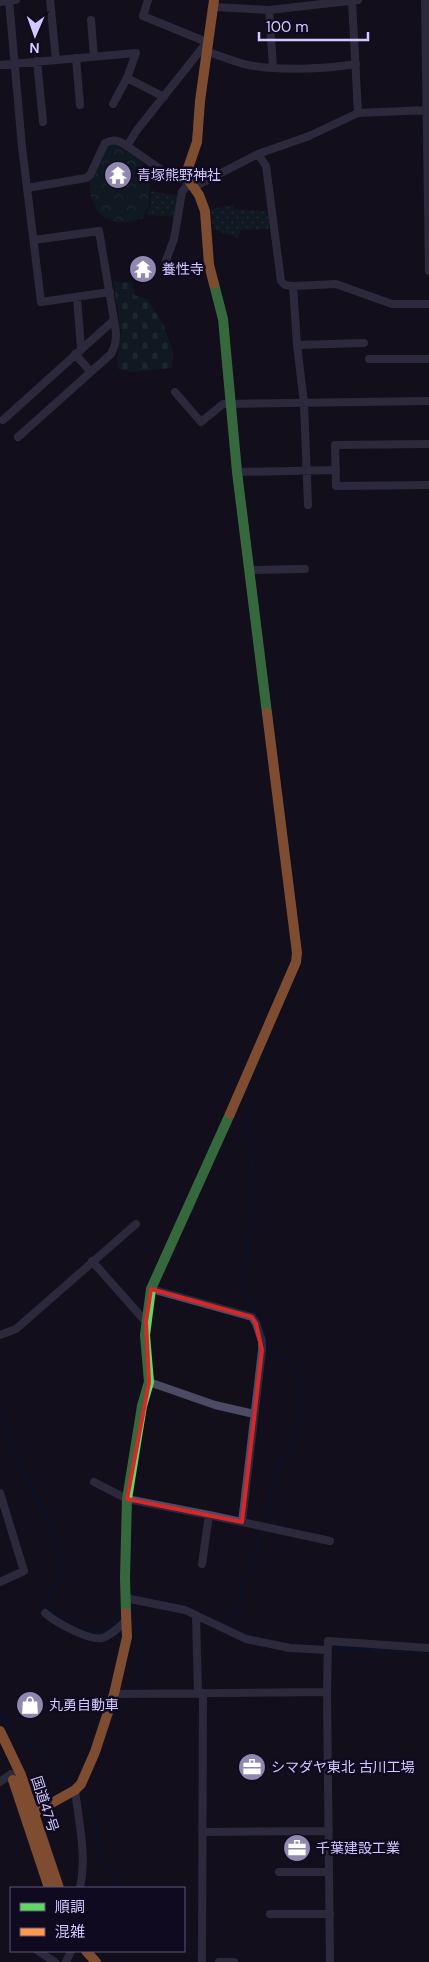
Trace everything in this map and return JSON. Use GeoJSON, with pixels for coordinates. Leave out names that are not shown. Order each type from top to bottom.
{"type":"FeatureCollection","features":[{"type":"Feature","properties":{"kind":"main road"},"geometry":{"type":"LineString","coordinates":[[29,1814],[75,1790],[81,1784],[95,1752],[114,1694],[125,1649],[127,1499],[142,1406],[148,1382],[146,1322],[151,1289],[248,1074],[296,962],[297,945],[237,472],[223,319],[209,266],[205,211],[187,171],[197,142],[200,101],[214,4]]}},
{"type":"Feature","properties":{"kind":"main road","name":"国道47号"},"geometry":{"type":"LineString","coordinates":[[0,1731],[15,1760],[49,1887]]}},
{"type":"Feature","properties":{"kind":"main road","name":"国道47号"},"geometry":{"type":"LineString","coordinates":[[0,1750],[59,1887]]}},
{"type":"Feature","properties":{"kind":"main road"},"geometry":{"type":"LineString","coordinates":[[87,1952],[96,1962]]}},
{"type":"Feature","properties":{"kind":"main road"},"geometry":{"type":"LineString","coordinates":[[99,1952],[107,1962]]}},
{"type":"Feature","properties":{"kind":"street"},"geometry":{"type":"LineString","coordinates":[[10,0],[14,64],[41,302],[110,292]]}},
{"type":"Feature","properties":{"kind":"street"},"geometry":{"type":"LineString","coordinates":[[0,2],[16,0]]}},
{"type":"Feature","properties":{"kind":"street"},"geometry":{"type":"LineString","coordinates":[[50,0],[56,60]]}},
{"type":"Feature","properties":{"kind":"street"},"geometry":{"type":"LineString","coordinates":[[148,0],[144,16],[208,48],[248,64],[273,67],[338,67],[356,64]]}},
{"type":"Feature","properties":{"kind":"street"},"geometry":{"type":"LineString","coordinates":[[214,4],[269,10],[298,3],[355,0],[358,113]]}},
{"type":"Feature","properties":{"kind":"street"},"geometry":{"type":"LineString","coordinates":[[425,0],[428,70],[429,271]]}},
{"type":"Feature","properties":{"kind":"street"},"geometry":{"type":"LineString","coordinates":[[269,10],[273,67]]}},
{"type":"Feature","properties":{"kind":"street"},"geometry":{"type":"LineString","coordinates":[[91,20],[94,56]]}},
{"type":"Feature","properties":{"kind":"street"},"geometry":{"type":"LineString","coordinates":[[127,146],[137,130],[203,47],[208,48]]}},
{"type":"Feature","properties":{"kind":"street"},"geometry":{"type":"LineString","coordinates":[[0,65],[136,53],[127,78],[113,104]]}},
{"type":"Feature","properties":{"kind":"street"},"geometry":{"type":"LineString","coordinates":[[76,58],[80,105]]}},
{"type":"Feature","properties":{"kind":"street"},"geometry":{"type":"LineString","coordinates":[[38,61],[43,122]]}},
{"type":"Feature","properties":{"kind":"street"},"geometry":{"type":"LineString","coordinates":[[127,78],[164,97]]}},
{"type":"Feature","properties":{"kind":"street"},"geometry":{"type":"LineString","coordinates":[[165,263],[174,239],[182,192],[192,184],[233,168],[258,154],[309,136],[358,113],[428,110]]}},
{"type":"Feature","properties":{"kind":"street"},"geometry":{"type":"LineString","coordinates":[[27,188],[86,178],[93,171],[106,142],[113,140],[120,141],[163,171],[192,184]]}},
{"type":"Feature","properties":{"kind":"street"},"geometry":{"type":"LineString","coordinates":[[258,154],[266,166],[281,281],[285,285],[336,284],[392,304],[429,304]]}},
{"type":"Feature","properties":{"kind":"street"},"geometry":{"type":"LineString","coordinates":[[18,437],[111,354],[114,348],[116,330],[99,231],[34,240]]}},
{"type":"Feature","properties":{"kind":"street"},"geometry":{"type":"LineString","coordinates":[[293,286],[297,345],[304,403],[308,505]]}},
{"type":"Feature","properties":{"kind":"street"},"geometry":{"type":"LineString","coordinates":[[77,298],[78,351],[91,372]]}},
{"type":"Feature","properties":{"kind":"street"},"geometry":{"type":"LineString","coordinates":[[3,420],[114,320]]}},
{"type":"Feature","properties":{"kind":"street"},"geometry":{"type":"LineString","coordinates":[[297,345],[364,343]]}},
{"type":"Feature","properties":{"kind":"street"},"geometry":{"type":"LineString","coordinates":[[369,359],[429,359]]}},
{"type":"Feature","properties":{"kind":"street"},"geometry":{"type":"LineString","coordinates":[[175,392],[201,422],[224,404],[429,401]]}},
{"type":"Feature","properties":{"kind":"street"},"geometry":{"type":"LineString","coordinates":[[429,444],[335,445],[336,486],[429,485]]}},
{"type":"Feature","properties":{"kind":"street"},"geometry":{"type":"LineString","coordinates":[[237,472],[336,470]]}},
{"type":"Feature","properties":{"kind":"street"},"geometry":{"type":"LineString","coordinates":[[249,570],[305,569]]}},
{"type":"Feature","properties":{"kind":"street"},"geometry":{"type":"LineString","coordinates":[[0,1335],[16,1329],[136,1224]]}},
{"type":"Feature","properties":{"kind":"street"},"geometry":{"type":"LineString","coordinates":[[92,1261],[146,1322]]}},
{"type":"Feature","properties":{"kind":"street"},"geometry":{"type":"LineString","coordinates":[[151,1289],[252,1317],[256,1323],[262,1341],[262,1350],[242,1522]]}},
{"type":"Feature","properties":{"kind":"street"},"geometry":{"type":"LineString","coordinates":[[148,1382],[215,1405],[254,1414]]}},
{"type":"Feature","properties":{"kind":"street"},"geometry":{"type":"LineString","coordinates":[[94,1482],[127,1499],[330,1541]]}},
{"type":"Feature","properties":{"kind":"street"},"geometry":{"type":"LineString","coordinates":[[0,1493],[24,1570],[0,1582]]}},
{"type":"Feature","properties":{"kind":"street"},"geometry":{"type":"LineString","coordinates":[[202,1564],[209,1515]]}},
{"type":"Feature","properties":{"kind":"street"},"geometry":{"type":"LineString","coordinates":[[125,1598],[169,1605],[185,1610],[246,1639],[290,1648],[327,1650]]}},
{"type":"Feature","properties":{"kind":"street"},"geometry":{"type":"LineString","coordinates":[[45,1613],[51,1618],[94,1639],[108,1636],[126,1614]]}},
{"type":"Feature","properties":{"kind":"street"},"geometry":{"type":"LineString","coordinates":[[196,1615],[201,1693],[204,1832],[203,1955]]}},
{"type":"Feature","properties":{"kind":"street"},"geometry":{"type":"LineString","coordinates":[[330,1962],[326,1692],[328,1641],[429,1648]]}},
{"type":"Feature","properties":{"kind":"street"},"geometry":{"type":"LineString","coordinates":[[114,1694],[326,1692]]}},
{"type":"Feature","properties":{"kind":"street"},"geometry":{"type":"LineString","coordinates":[[0,1782],[11,1774]]}},
{"type":"Feature","properties":{"kind":"street"},"geometry":{"type":"LineString","coordinates":[[75,1790],[83,1850],[83,1872],[80,1887]]}},
{"type":"Feature","properties":{"kind":"street"},"geometry":{"type":"LineString","coordinates":[[204,1832],[329,1831]]}},
{"type":"Feature","properties":{"kind":"street"},"geometry":{"type":"LineString","coordinates":[[279,1872],[329,1872]]}},
{"type":"Feature","properties":{"kind":"street"},"geometry":{"type":"LineString","coordinates":[[270,1914],[330,1914]]}},
{"type":"Feature","properties":{"kind":"street"},"geometry":{"type":"LineString","coordinates":[[40,1952],[55,1962]]}},
{"type":"Feature","properties":{"kind":"street"},"geometry":{"type":"LineString","coordinates":[[219,1962],[234,1962]]}},
{"type":"Feature","properties":{"kind":"highlighted area"},"geometry":{"type":"Polygon","coordinates":[[[151,1289],[252,1317],[256,1323],[262,1350],[242,1522],[127,1499],[149,1382],[146,1322],[151,1289]]]}},
{"type":"Feature","properties":{"kind":"green space"},"geometry":{"type":"Polygon","coordinates":[[[118,144],[145,164],[150,170],[149,205],[143,218],[131,222],[111,221],[104,217],[93,203],[90,192],[89,180],[107,145],[118,144]]]}},
{"type":"Feature","properties":{"kind":"green space"},"geometry":{"type":"Polygon","coordinates":[[[151,191],[180,196],[176,217],[146,215],[150,206],[151,191]]]}},
{"type":"Feature","properties":{"kind":"green space"},"geometry":{"type":"Polygon","coordinates":[[[233,205],[234,209],[269,211],[269,229],[241,230],[238,238],[213,229],[211,209],[233,205]]]}},
{"type":"Feature","properties":{"kind":"green space"},"geometry":{"type":"Polygon","coordinates":[[[113,281],[133,283],[134,295],[147,299],[163,324],[173,351],[172,368],[131,372],[118,369],[117,361],[121,332],[113,281]]]}},
{"type":"Feature","properties":{"kind":"waterway"},"geometry":{"type":"LineString","coordinates":[[249,1084],[252,1210],[244,1287],[265,1333],[267,1345],[284,1358],[299,1375]]}},
{"type":"Feature","properties":{"kind":"waterway"},"geometry":{"type":"LineString","coordinates":[[264,1522],[270,1513],[270,1492],[277,1469],[291,1446],[301,1423],[302,1381]]}},
{"type":"Feature","properties":{"kind":"waterway"},"geometry":{"type":"LineString","coordinates":[[0,1414],[18,1462],[45,1512],[61,1568],[58,1582],[47,1600],[49,1610],[96,1633],[101,1633],[108,1629],[122,1613]]}},
{"type":"Feature","properties":{"kind":"waterway"},"geometry":{"type":"LineString","coordinates":[[227,1625],[226,1621],[241,1607],[240,1592],[242,1583],[250,1572],[261,1529]]}},
{"type":"Feature","properties":{"kind":"waterway"},"geometry":{"type":"LineString","coordinates":[[130,1594],[163,1602]]}},
{"type":"Feature","properties":{"kind":"waterway"},"geometry":{"type":"LineString","coordinates":[[131,1613],[137,1621],[143,1639],[142,1658],[136,1688]]}},
{"type":"Feature","properties":{"kind":"waterway"},"geometry":{"type":"LineString","coordinates":[[226,1626],[262,1639]]}},
{"type":"Feature","properties":{"kind":"waterway"},"geometry":{"type":"LineString","coordinates":[[287,1644],[299,1645]]}},
{"type":"Feature","properties":{"kind":"waterway"},"geometry":{"type":"LineString","coordinates":[[337,1648],[429,1654]]}},
{"type":"Feature","properties":{"kind":"waterway"},"geometry":{"type":"LineString","coordinates":[[115,1720],[129,1701]]}},
{"type":"Feature","properties":{"kind":"waterway"},"geometry":{"type":"LineString","coordinates":[[0,1712],[8,1723],[71,1787]]}},
{"type":"Feature","properties":{"kind":"waterway"},"geometry":{"type":"LineString","coordinates":[[83,1801],[94,1814],[102,1860],[123,1887]]}},
{"type":"Feature","properties":{"kind":"waterway"},"geometry":{"type":"LineString","coordinates":[[185,1943],[200,1948]]}},
{"type":"Feature","properties":{"kind":"waterway"},"geometry":{"type":"LineString","coordinates":[[204,1950],[213,1955]]}},
{"type":"Feature","properties":{"kind":"traffic: fast"},"geometry":{"type":"LineString","coordinates":[[214,284],[223,319],[237,472],[267,713]]}},
{"type":"Feature","properties":{"kind":"traffic: fast"},"geometry":{"type":"LineString","coordinates":[[126,1613],[127,1499],[142,1406],[149,1382],[145,1335],[151,1289],[230,1114]]}},
{"type":"Feature","properties":{"kind":"traffic: slow"},"geometry":{"type":"LineString","coordinates":[[214,0],[200,101],[197,142],[187,171],[190,182],[199,195],[205,211],[209,265],[214,284]]}},
{"type":"Feature","properties":{"kind":"traffic: slow"},"geometry":{"type":"LineString","coordinates":[[230,1114],[296,962],[297,953],[267,713]]}},
{"type":"Feature","properties":{"kind":"traffic: slow"},"geometry":{"type":"LineString","coordinates":[[27,1815],[75,1790],[81,1784],[95,1752],[114,1694],[127,1637],[126,1613]]}},
{"type":"Feature","properties":{"kind":"traffic: slow"},"geometry":{"type":"LineString","coordinates":[[0,1731],[21,1775],[59,1887]]}},
{"type":"Feature","properties":{"kind":"traffic: slow"},"geometry":{"type":"LineString","coordinates":[[13,1780],[48,1885]]}},
{"type":"Feature","properties":{"kind":"traffic: slow"},"geometry":{"type":"LineString","coordinates":[[87,1952],[96,1962]]}},
{"type":"Feature","properties":{"kind":"place","name":"青塚熊野神社"},"geometry":{"type":"Point","coordinates":[118,175]}},
{"type":"Feature","properties":{"kind":"place","name":"養性寺"},"geometry":{"type":"Point","coordinates":[143,269]}},
{"type":"Feature","properties":{"kind":"place","name":"丸勇自動車"},"geometry":{"type":"Point","coordinates":[30,1705]}},
{"type":"Feature","properties":{"kind":"place","name":"シマダヤ東北 古川工場"},"geometry":{"type":"Point","coordinates":[252,1767]}},
{"type":"Feature","properties":{"kind":"place","name":"千葉建設工業"},"geometry":{"type":"Point","coordinates":[297,1848]}}]}
